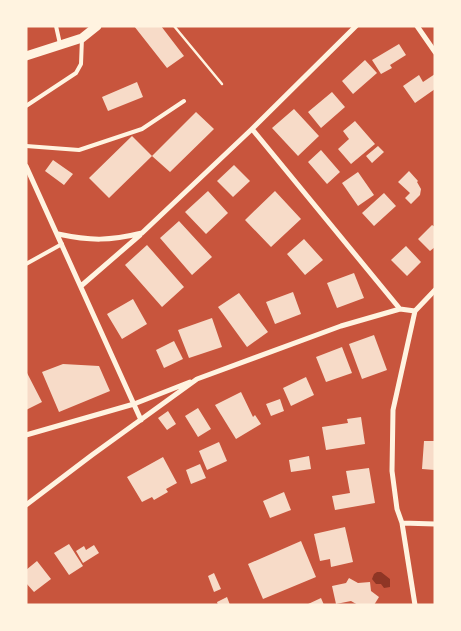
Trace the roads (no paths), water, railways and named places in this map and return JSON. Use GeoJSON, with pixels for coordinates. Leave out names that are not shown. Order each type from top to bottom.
{"type":"FeatureCollection","features":[{"type":"Feature","properties":{"kind":"street"},"geometry":{"type":"LineString","coordinates":[[26,56],[82,38],[97,26]]}},
{"type":"Feature","properties":{"kind":"street"},"geometry":{"type":"LineString","coordinates":[[81,286],[142,233],[252,129],[356,26]]}},
{"type":"Feature","properties":{"kind":"street"},"geometry":{"type":"LineString","coordinates":[[417,26],[435,52]]}},
{"type":"Feature","properties":{"kind":"street"},"geometry":{"type":"LineString","coordinates":[[252,129],[400,309]]}},
{"type":"Feature","properties":{"kind":"street"},"geometry":{"type":"LineString","coordinates":[[26,166],[142,420]]}},
{"type":"Feature","properties":{"kind":"street"},"geometry":{"type":"LineString","coordinates":[[58,234],[97,240],[118,239],[142,233]]}},
{"type":"Feature","properties":{"kind":"street"},"geometry":{"type":"LineString","coordinates":[[415,605],[392,471],[393,410],[415,311],[435,290]]}},
{"type":"Feature","properties":{"kind":"street"},"geometry":{"type":"LineString","coordinates":[[26,435],[134,404],[342,326],[400,309],[415,311]]}},
{"type":"Feature","properties":{"kind":"street"},"geometry":{"type":"LineString","coordinates":[[26,505],[92,454],[197,379]]}},
{"type":"Feature","properties":{"kind":"street"},"geometry":{"type":"LineString","coordinates":[[402,523],[435,524]]}},
{"type":"Feature","properties":{"kind":"lane"},"geometry":{"type":"LineString","coordinates":[[56,26],[61,46]]}},
{"type":"Feature","properties":{"kind":"lane"},"geometry":{"type":"LineString","coordinates":[[26,106],[79,69],[81,64],[82,38]]}},
{"type":"Feature","properties":{"kind":"lane"},"geometry":{"type":"LineString","coordinates":[[26,146],[79,150],[142,129],[184,101]]}},
{"type":"Feature","properties":{"kind":"lane"},"geometry":{"type":"LineString","coordinates":[[26,264],[62,244]]}}]}
